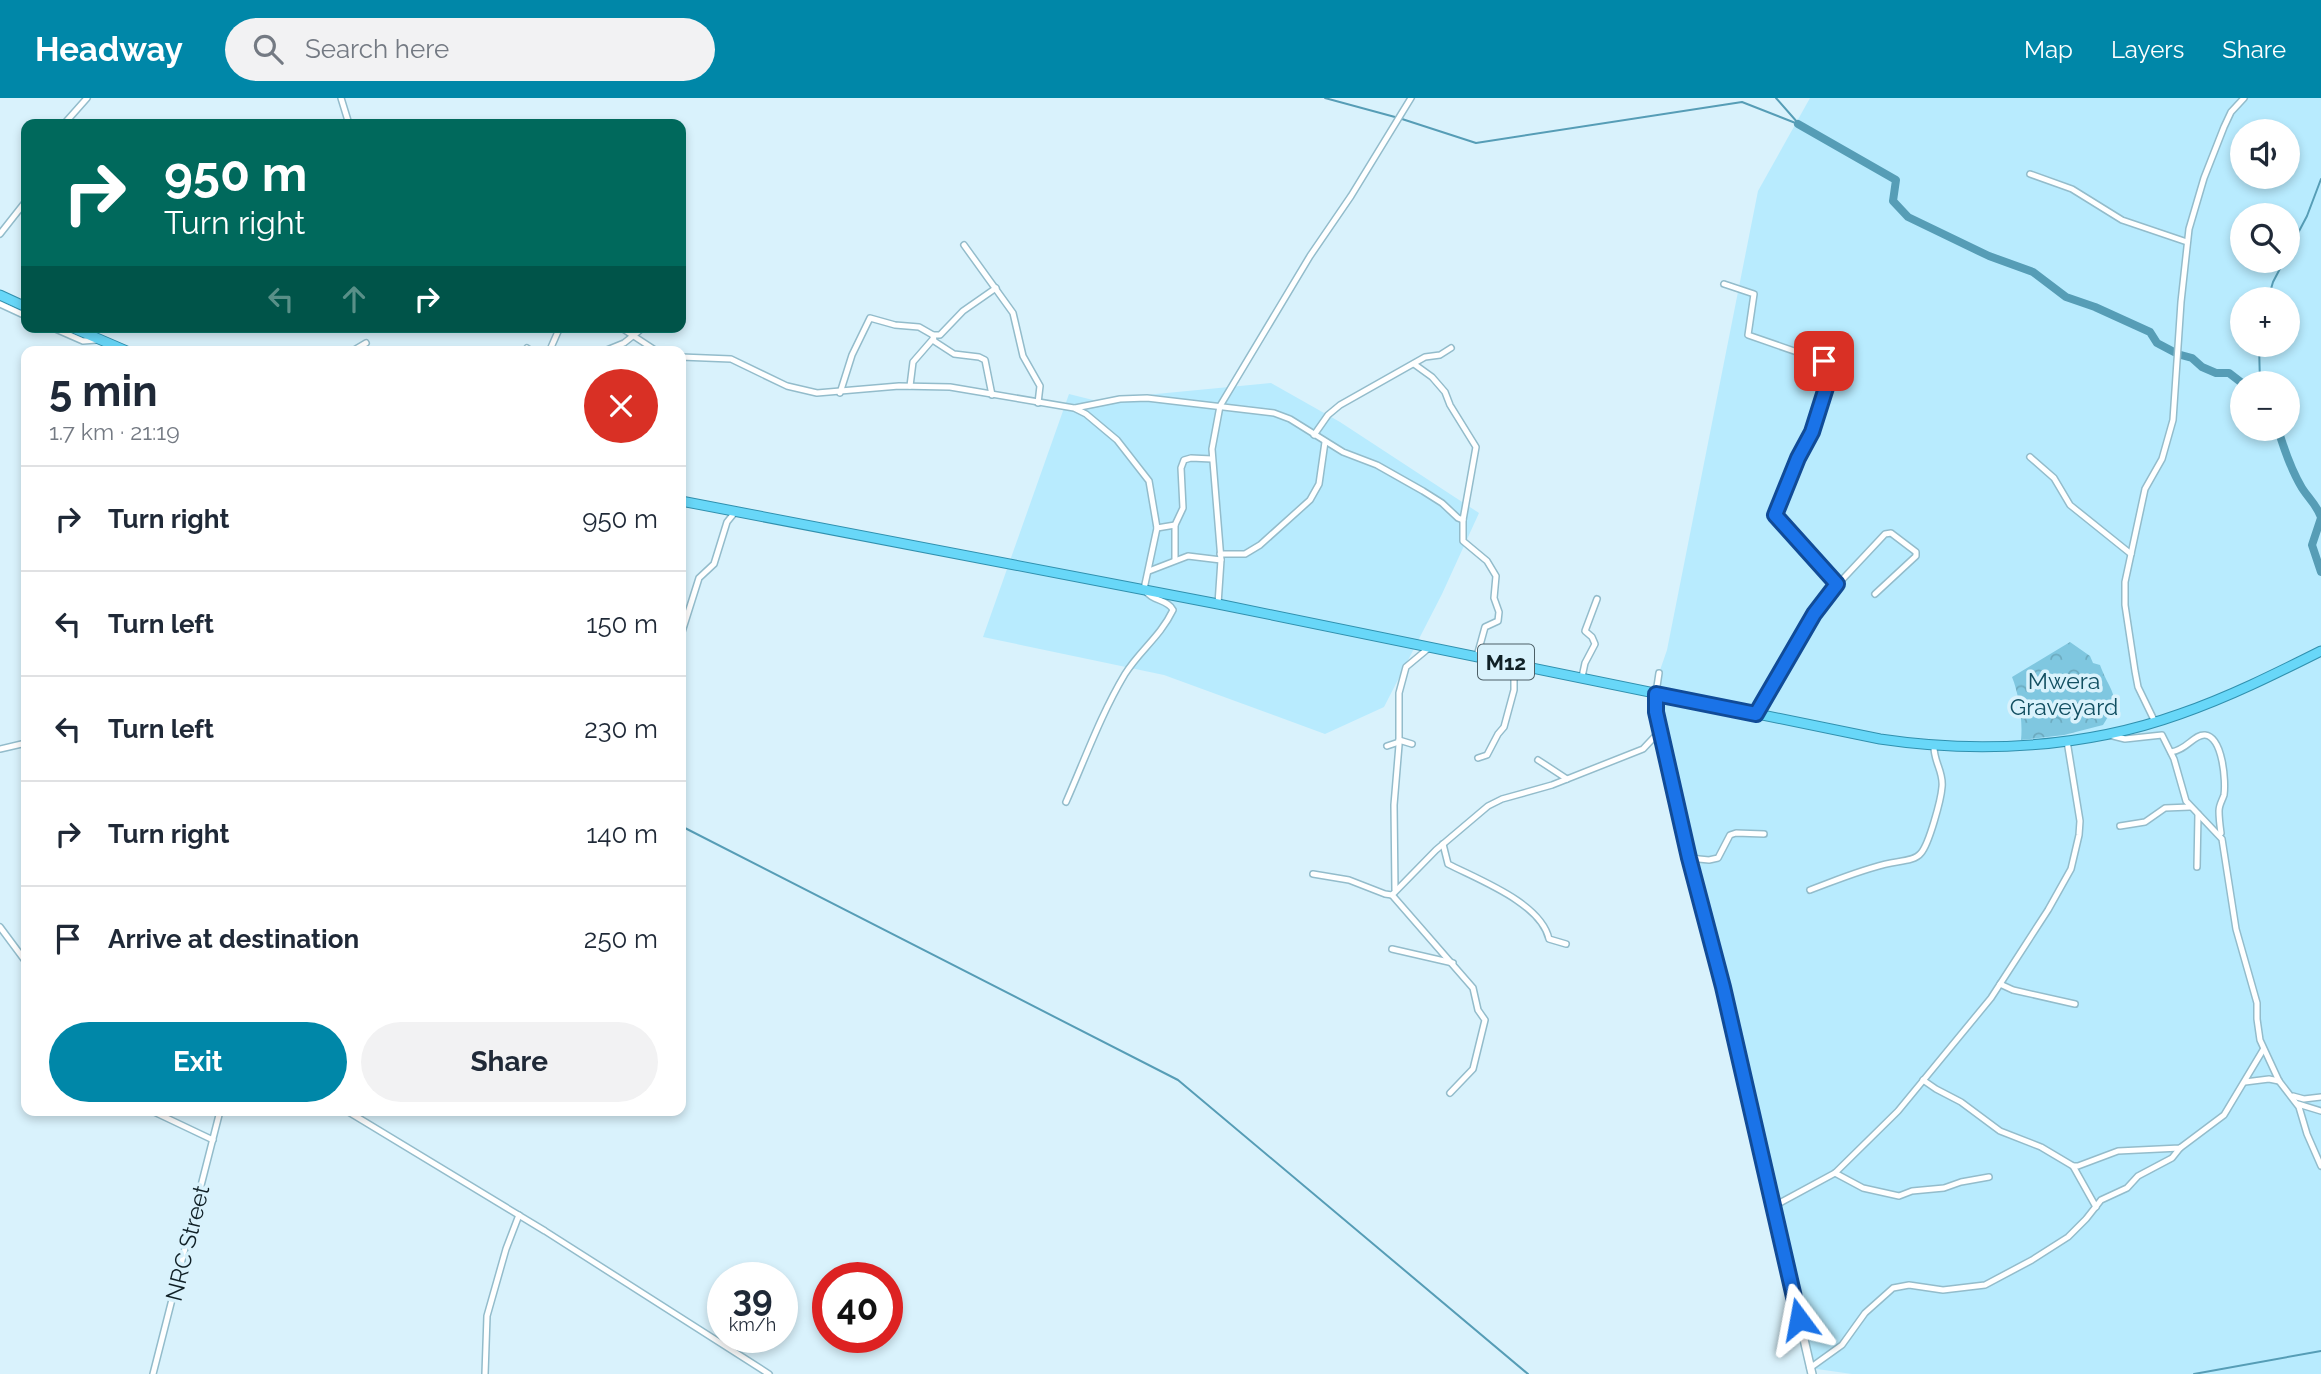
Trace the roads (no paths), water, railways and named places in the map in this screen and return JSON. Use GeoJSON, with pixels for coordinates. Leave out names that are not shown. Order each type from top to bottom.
{"type":"FeatureCollection","features":[{"type":"Feature","properties":{"kind":"highway"},"geometry":{"type":"LineString","coordinates":[[0,295],[21,305]]}},
{"type":"Feature","properties":{"kind":"highway"},"geometry":{"type":"LineString","coordinates":[[84,333],[114,346]]}},
{"type":"Feature","properties":{"kind":"highway","name":"M12"},"geometry":{"type":"LineString","coordinates":[[686,501],[1144,589],[1880,739],[1934,745],[2013,747],[2106,734],[2155,722],[2232,694],[2321,651]]}},
{"type":"Feature","properties":{"kind":"street"},"geometry":{"type":"LineString","coordinates":[[68,119],[87,98]]}},
{"type":"Feature","properties":{"kind":"street"},"geometry":{"type":"LineString","coordinates":[[341,98],[347,119]]}},
{"type":"Feature","properties":{"kind":"street"},"geometry":{"type":"LineString","coordinates":[[1218,604],[1220,557],[1212,440],[1220,406],[1310,256],[1344,208],[1411,98]]}},
{"type":"Feature","properties":{"kind":"street"},"geometry":{"type":"LineString","coordinates":[[2155,722],[2138,687],[2129,641],[2124,592],[2144,489],[2162,459],[2173,420],[2187,242],[2201,188],[2224,127],[2231,112],[2244,98]]}},
{"type":"Feature","properties":{"kind":"street"},"geometry":{"type":"LineString","coordinates":[[2030,174],[2072,189],[2122,220],[2187,242]]}},
{"type":"Feature","properties":{"kind":"street"},"geometry":{"type":"LineString","coordinates":[[0,234],[21,207]]}},
{"type":"Feature","properties":{"kind":"street"},"geometry":{"type":"LineString","coordinates":[[964,245],[1013,313],[1023,356],[1040,386],[1038,403]]}},
{"type":"Feature","properties":{"kind":"street"},"geometry":{"type":"LineString","coordinates":[[1724,284],[1754,294],[1748,335],[1824,361],[1831,368],[1812,432],[1798,458],[1775,515],[1837,584]]}},
{"type":"Feature","properties":{"kind":"street"},"geometry":{"type":"LineString","coordinates":[[910,386],[914,362],[933,337],[943,332],[956,318],[996,288]]}},
{"type":"Feature","properties":{"kind":"street"},"geometry":{"type":"LineString","coordinates":[[0,304],[21,314]]}},
{"type":"Feature","properties":{"kind":"street"},"geometry":{"type":"LineString","coordinates":[[840,393],[852,355],[870,318],[895,325],[919,327],[954,354],[985,360],[992,395]]}},
{"type":"Feature","properties":{"kind":"street"},"geometry":{"type":"LineString","coordinates":[[65,333],[83,341],[99,340]]}},
{"type":"Feature","properties":{"kind":"street"},"geometry":{"type":"LineString","coordinates":[[628,333],[648,346]]}},
{"type":"Feature","properties":{"kind":"street"},"geometry":{"type":"LineString","coordinates":[[619,346],[637,333]]}},
{"type":"Feature","properties":{"kind":"street"},"geometry":{"type":"LineString","coordinates":[[361,346],[366,343]]}},
{"type":"Feature","properties":{"kind":"street"},"geometry":{"type":"LineString","coordinates":[[1314,435],[1334,408],[1425,357],[1440,355],[1451,348]]}},
{"type":"Feature","properties":{"kind":"street"},"geometry":{"type":"LineString","coordinates":[[686,357],[732,359],[787,386],[817,393],[910,386],[950,387],[1074,408],[1130,398],[1170,400],[1265,412],[1283,416],[1343,452],[1377,465],[1442,503],[1463,520]]}},
{"type":"Feature","properties":{"kind":"street"},"geometry":{"type":"LineString","coordinates":[[1414,364],[1446,392],[1450,405],[1476,447],[1463,520],[1463,541],[1491,566],[1496,582],[1494,597],[1499,618],[1494,624],[1485,627],[1478,656]]}},
{"type":"Feature","properties":{"kind":"street"},"geometry":{"type":"LineString","coordinates":[[1066,802],[1114,693],[1132,663],[1162,632],[1173,610],[1169,604],[1151,597],[1144,589],[1157,528],[1152,489],[1146,475],[1117,440],[1074,408]]}},
{"type":"Feature","properties":{"kind":"street"},"geometry":{"type":"LineString","coordinates":[[1149,571],[1175,559],[1245,554],[1260,545],[1310,500],[1319,484],[1325,442]]}},
{"type":"Feature","properties":{"kind":"street"},"geometry":{"type":"LineString","coordinates":[[2030,457],[2054,478],[2070,505],[2131,554]]}},
{"type":"Feature","properties":{"kind":"street"},"geometry":{"type":"LineString","coordinates":[[1175,559],[1175,525],[1182,508],[1181,468],[1184,460],[1212,459]]}},
{"type":"Feature","properties":{"kind":"street"},"geometry":{"type":"LineString","coordinates":[[686,620],[701,575],[714,564],[727,522],[736,511]]}},
{"type":"Feature","properties":{"kind":"street"},"geometry":{"type":"LineString","coordinates":[[1157,528],[1175,525]]}},
{"type":"Feature","properties":{"kind":"street"},"geometry":{"type":"LineString","coordinates":[[1756,714],[1814,614],[1837,584],[1885,534],[1891,533],[1916,552],[1916,556],[1875,594]]}},
{"type":"Feature","properties":{"kind":"street"},"geometry":{"type":"LineString","coordinates":[[1582,677],[1585,663],[1595,644],[1585,631],[1597,599]]}},
{"type":"Feature","properties":{"kind":"street"},"geometry":{"type":"LineString","coordinates":[[1430,647],[1406,667],[1399,693],[1399,741],[1394,805],[1394,893],[1473,988],[1478,1010],[1485,1020],[1473,1069],[1450,1093]]}},
{"type":"Feature","properties":{"kind":"street"},"geometry":{"type":"LineString","coordinates":[[1479,758],[1487,755],[1504,727],[1514,690],[1514,677],[1507,662]]}},
{"type":"Feature","properties":{"kind":"street"},"geometry":{"type":"LineString","coordinates":[[1659,673],[1656,712],[1660,732],[1723,987],[1811,1371],[1842,1345],[1865,1313],[1893,1289],[1906,1285],[1943,1290],[1983,1286],[2068,1237],[2107,1195],[2122,1191],[2138,1177],[2172,1158],[2180,1148],[2224,1115],[2263,1050]]}},
{"type":"Feature","properties":{"kind":"street"},"geometry":{"type":"LineString","coordinates":[[1313,874],[1349,880],[1385,894],[1394,893],[1443,844],[1488,806],[1567,779],[1643,748],[1660,732]]}},
{"type":"Feature","properties":{"kind":"street"},"geometry":{"type":"LineString","coordinates":[[2106,734],[2125,739],[2160,734],[2164,737],[2177,768],[2182,793],[2190,807],[2221,836]]}},
{"type":"Feature","properties":{"kind":"street"},"geometry":{"type":"LineString","coordinates":[[2171,752],[2182,750],[2201,735],[2207,735],[2213,740],[2224,763],[2224,793],[2219,811],[2221,836],[2236,929],[2257,1003],[2258,1030],[2263,1050],[2279,1081],[2296,1102],[2321,1166]]}},
{"type":"Feature","properties":{"kind":"street"},"geometry":{"type":"LineString","coordinates":[[1387,746],[1399,741],[1412,744]]}},
{"type":"Feature","properties":{"kind":"street"},"geometry":{"type":"LineString","coordinates":[[1774,1206],[1835,1173],[1898,1111],[2000,984],[2063,887],[2080,835],[2067,741]]}},
{"type":"Feature","properties":{"kind":"street"},"geometry":{"type":"LineString","coordinates":[[0,749],[21,744]]}},
{"type":"Feature","properties":{"kind":"street"},"geometry":{"type":"LineString","coordinates":[[1810,890],[1863,869],[1912,858],[1922,852],[1942,787],[1934,745]]}},
{"type":"Feature","properties":{"kind":"street"},"geometry":{"type":"LineString","coordinates":[[1538,760],[1567,779]]}},
{"type":"Feature","properties":{"kind":"street"},"geometry":{"type":"LineString","coordinates":[[2120,826],[2140,824],[2165,808],[2190,807]]}},
{"type":"Feature","properties":{"kind":"street"},"geometry":{"type":"LineString","coordinates":[[2197,867],[2198,814]]}},
{"type":"Feature","properties":{"kind":"street"},"geometry":{"type":"LineString","coordinates":[[1689,858],[1718,858],[1728,837],[1736,833],[1765,834]]}},
{"type":"Feature","properties":{"kind":"street"},"geometry":{"type":"LineString","coordinates":[[1443,844],[1448,864],[1527,905],[1548,933],[1549,939],[1566,944]]}},
{"type":"Feature","properties":{"kind":"street"},"geometry":{"type":"LineString","coordinates":[[0,927],[21,955]]}},
{"type":"Feature","properties":{"kind":"street"},"geometry":{"type":"LineString","coordinates":[[1392,949],[1453,963]]}},
{"type":"Feature","properties":{"kind":"street"},"geometry":{"type":"LineString","coordinates":[[2000,984],[2013,990],[2075,1004]]}},
{"type":"Feature","properties":{"kind":"street"},"geometry":{"type":"LineString","coordinates":[[2245,1082],[2269,1079],[2279,1081]]}},
{"type":"Feature","properties":{"kind":"street"},"geometry":{"type":"LineString","coordinates":[[1923,1080],[1961,1102],[2000,1131],[2041,1147],[2073,1166],[2096,1206]]}},
{"type":"Feature","properties":{"kind":"street"},"geometry":{"type":"LineString","coordinates":[[2290,1095],[2304,1099],[2321,1097]]}},
{"type":"Feature","properties":{"kind":"street"},"geometry":{"type":"LineString","coordinates":[[2296,1102],[2321,1111]]}},
{"type":"Feature","properties":{"kind":"street"},"geometry":{"type":"LineString","coordinates":[[163,1116],[213,1140]]}},
{"type":"Feature","properties":{"kind":"street","name":"NRC Street"},"geometry":{"type":"LineString","coordinates":[[153,1374],[219,1116]]}},
{"type":"Feature","properties":{"kind":"street"},"geometry":{"type":"LineString","coordinates":[[355,1116],[678,1314],[769,1374]]}},
{"type":"Feature","properties":{"kind":"street"},"geometry":{"type":"LineString","coordinates":[[2073,1166],[2118,1151],[2180,1148]]}},
{"type":"Feature","properties":{"kind":"street"},"geometry":{"type":"LineString","coordinates":[[1835,1173],[1863,1188],[1891,1196],[1944,1188],[1989,1177]]}},
{"type":"Feature","properties":{"kind":"street"},"geometry":{"type":"LineString","coordinates":[[485,1374],[487,1316],[506,1249],[519,1215]]}},
{"type":"Feature","properties":{"kind":"waterway"},"geometry":{"type":"LineString","coordinates":[[1325,98],[1395,117]]}},
{"type":"Feature","properties":{"kind":"waterway"},"geometry":{"type":"LineString","coordinates":[[1776,98],[1798,123]]}},
{"type":"Feature","properties":{"kind":"waterway"},"geometry":{"type":"LineString","coordinates":[[1402,119],[1476,143],[1742,102],[1798,124]]}},
{"type":"Feature","properties":{"kind":"waterway"},"geometry":{"type":"LineString","coordinates":[[1798,124],[1896,180],[1893,201],[1908,217],[1989,256],[2033,272],[2066,297],[2150,332],[2157,343],[2174,352]]}},
{"type":"Feature","properties":{"kind":"waterway"},"geometry":{"type":"LineString","coordinates":[[2300,229],[2321,179]]}},
{"type":"Feature","properties":{"kind":"waterway"},"geometry":{"type":"LineString","coordinates":[[2272,287],[2278,273]]}},
{"type":"Feature","properties":{"kind":"waterway"},"geometry":{"type":"LineString","coordinates":[[2181,355],[2192,358],[2202,367],[2216,373],[2230,374]]}},
{"type":"Feature","properties":{"kind":"waterway"},"geometry":{"type":"LineString","coordinates":[[2259,357],[2260,371]]}},
{"type":"Feature","properties":{"kind":"waterway"},"geometry":{"type":"LineString","coordinates":[[2282,441],[2294,474],[2321,517]]}},
{"type":"Feature","properties":{"kind":"waterway"},"geometry":{"type":"LineString","coordinates":[[2321,518],[2312,545],[2321,572]]}},
{"type":"Feature","properties":{"kind":"waterway"},"geometry":{"type":"LineString","coordinates":[[686,829],[1178,1080],[1528,1374]]}},
{"type":"Feature","properties":{"kind":"waterway"},"geometry":{"type":"LineString","coordinates":[[2194,1374],[2321,1351]]}},
{"type":"Feature","properties":{"kind":"park label","name":"Mwera Graveyard"},"geometry":{"type":"Point","coordinates":[2064,693]}}]}
